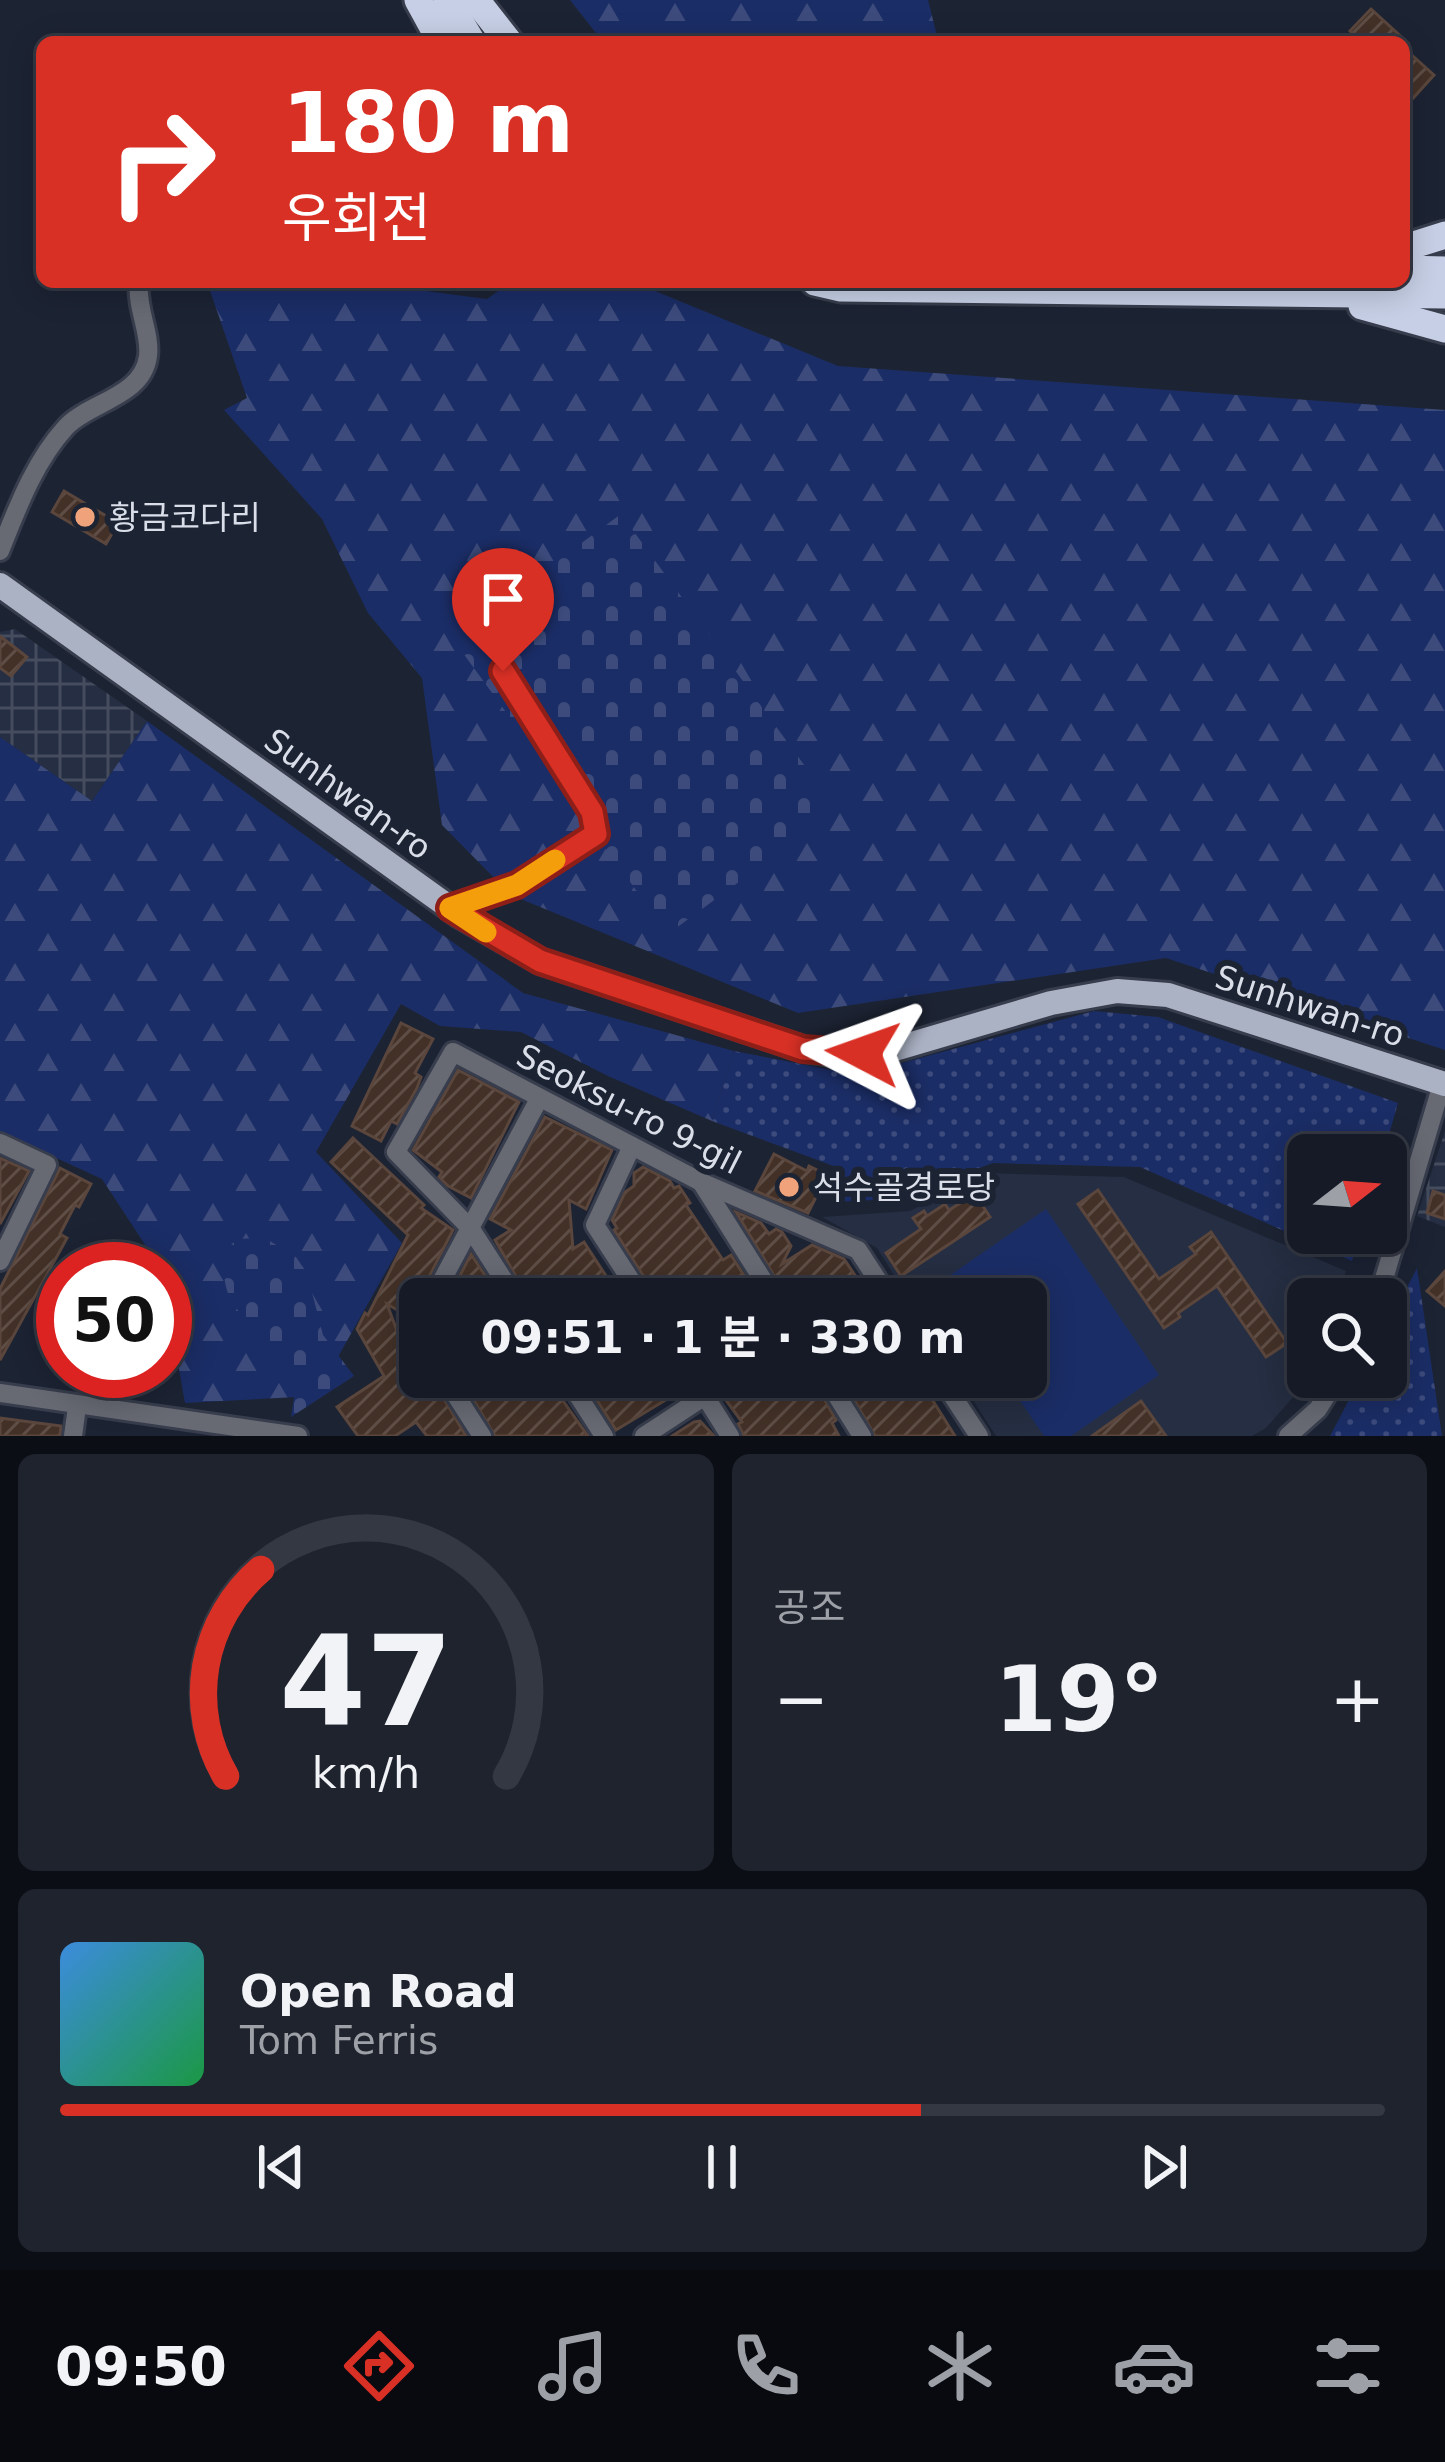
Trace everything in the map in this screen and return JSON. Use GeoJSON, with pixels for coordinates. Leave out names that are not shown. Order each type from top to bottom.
{"type":"FeatureCollection","features":[{"type":"Feature","properties":{"kind":"highway"},"geometry":{"type":"LineString","coordinates":[[418,0],[438,36]]}},
{"type":"Feature","properties":{"kind":"highway"},"geometry":{"type":"LineString","coordinates":[[447,0],[468,36]]}},
{"type":"Feature","properties":{"kind":"highway"},"geometry":{"type":"LineString","coordinates":[[476,0],[504,36]]}},
{"type":"Feature","properties":{"kind":"highway"},"geometry":{"type":"LineString","coordinates":[[1410,246],[1445,235]]}},
{"type":"Feature","properties":{"kind":"highway"},"geometry":{"type":"LineString","coordinates":[[1410,269],[1445,270]]}},
{"type":"Feature","properties":{"kind":"highway"},"geometry":{"type":"LineString","coordinates":[[841,288],[1445,295]]}},
{"type":"Feature","properties":{"kind":"highway"},"geometry":{"type":"LineString","coordinates":[[1214,293],[1376,308],[1445,328]]}},
{"type":"Feature","properties":{"kind":"main road","name":"Sunhwan-ro"},"geometry":{"type":"LineString","coordinates":[[0,585],[450,908],[540,961],[803,1049],[839,1054],[888,1051],[1051,1003],[1117,991],[1168,995],[1444,1084]]}},
{"type":"Feature","properties":{"kind":"street"},"geometry":{"type":"LineString","coordinates":[[0,551],[26,488],[68,425],[140,378],[148,354],[137,304],[138,288]]}},
{"type":"Feature","properties":{"kind":"street"},"geometry":{"type":"LineString","coordinates":[[450,908],[517,885],[596,834],[592,812],[503,671]]}},
{"type":"Feature","properties":{"kind":"street","name":"Seoksu-ro 9-gil"},"geometry":{"type":"LineString","coordinates":[[470,1229],[396,1152],[453,1052],[701,1182],[858,1250],[876,1278]]}},
{"type":"Feature","properties":{"kind":"street"},"geometry":{"type":"LineString","coordinates":[[1384,1278],[1444,1084]]}},
{"type":"Feature","properties":{"kind":"street"},"geometry":{"type":"LineString","coordinates":[[443,1278],[539,1099]]}},
{"type":"Feature","properties":{"kind":"street"},"geometry":{"type":"LineString","coordinates":[[0,1143],[46,1165],[0,1261]]}},
{"type":"Feature","properties":{"kind":"street"},"geometry":{"type":"LineString","coordinates":[[629,1278],[595,1225],[632,1146]]}},
{"type":"Feature","properties":{"kind":"street"},"geometry":{"type":"LineString","coordinates":[[701,1182],[762,1278]]}},
{"type":"Feature","properties":{"kind":"street"},"geometry":{"type":"LineString","coordinates":[[470,1229],[502,1278]]}},
{"type":"Feature","properties":{"kind":"street"},"geometry":{"type":"LineString","coordinates":[[0,1393],[298,1436]]}},
{"type":"Feature","properties":{"kind":"street"},"geometry":{"type":"LineString","coordinates":[[457,1398],[482,1436]]}},
{"type":"Feature","properties":{"kind":"street"},"geometry":{"type":"LineString","coordinates":[[580,1398],[604,1436]]}},
{"type":"Feature","properties":{"kind":"street"},"geometry":{"type":"LineString","coordinates":[[644,1436],[702,1398]]}},
{"type":"Feature","properties":{"kind":"street"},"geometry":{"type":"LineString","coordinates":[[706,1398],[730,1436]]}},
{"type":"Feature","properties":{"kind":"street"},"geometry":{"type":"LineString","coordinates":[[838,1398],[862,1436]]}},
{"type":"Feature","properties":{"kind":"street"},"geometry":{"type":"LineString","coordinates":[[954,1398],[979,1436]]}},
{"type":"Feature","properties":{"kind":"street"},"geometry":{"type":"LineString","coordinates":[[1288,1436],[1325,1398]]}},
{"type":"Feature","properties":{"kind":"street"},"geometry":{"type":"LineString","coordinates":[[73,1436],[77,1407]]}},
{"type":"Feature","properties":{"kind":"shaded area"},"geometry":{"type":"Polygon","coordinates":[[[15,629],[147,721],[92,801],[0,737],[0,632],[15,629]]]}},
{"type":"Feature","properties":{"kind":"shaded area"},"geometry":{"type":"Polygon","coordinates":[[[1445,1131],[1445,1227],[1417,1216],[1445,1131]]]}},
{"type":"Feature","properties":{"kind":"shaded area"},"geometry":{"type":"Polygon","coordinates":[[[985,1173],[1124,1177],[1287,1246],[1287,1254],[1306,1254],[1346,1271],[1344,1278],[1287,1278],[1287,1398],[1292,1398],[1266,1428],[1252,1436],[996,1436],[972,1398],[1047,1398],[1047,1278],[896,1278],[877,1248],[822,1217],[910,1211],[985,1173]]]}},
{"type":"Feature","properties":{"kind":"green space"},"geometry":{"type":"Polygon","coordinates":[[[570,0],[928,0],[937,36],[598,36],[570,0]]]}},
{"type":"Feature","properties":{"kind":"green space"},"geometry":{"type":"Polygon","coordinates":[[[209,288],[402,288],[487,299],[503,288],[648,288],[838,366],[1445,410],[1445,1050],[1166,958],[798,1013],[511,895],[442,825],[422,678],[368,613],[322,519],[224,410],[247,398],[209,288]]]}},
{"type":"Feature","properties":{"kind":"green space"},"geometry":{"type":"Polygon","coordinates":[[[621,514],[837,810],[668,934],[452,638],[621,514]]]}},
{"type":"Feature","properties":{"kind":"green space"},"geometry":{"type":"Polygon","coordinates":[[[147,721],[523,993],[734,1051],[712,1121],[521,1032],[440,1026],[401,1004],[316,1152],[402,1243],[316,1396],[185,1403],[184,1398],[192,1398],[192,1242],[143,1242],[102,1179],[0,1132],[0,737],[92,801],[147,721]]]}},
{"type":"Feature","properties":{"kind":"green space"},"geometry":{"type":"Polygon","coordinates":[[[1094,1011],[1158,1017],[1398,1103],[1389,1134],[1287,1134],[1287,1232],[1140,1167],[993,1163],[894,1199],[834,1202],[839,1168],[712,1121],[734,1051],[857,1075],[1094,1011]]]}},
{"type":"Feature","properties":{"kind":"green space"},"geometry":{"type":"Polygon","coordinates":[[[1046,1209],[1159,1375],[1071,1436],[1044,1436],[1018,1398],[1047,1398],[1047,1278],[946,1278],[1046,1209]]]}},
{"type":"Feature","properties":{"kind":"green space"},"geometry":{"type":"Polygon","coordinates":[[[265,1238],[296,1257],[307,1273],[323,1335],[354,1376],[291,1417],[295,1391],[235,1306],[225,1280],[224,1252],[237,1239],[265,1238]]]}},
{"type":"Feature","properties":{"kind":"green space"},"geometry":{"type":"Polygon","coordinates":[[[1417,1268],[1442,1436],[1330,1436],[1350,1398],[1407,1398],[1407,1287],[1417,1268]]]}},
{"type":"Feature","properties":{"kind":"building"},"geometry":{"type":"Polygon","coordinates":[[[1371,9],[1400,36],[1355,36],[1350,31],[1371,9]]]}},
{"type":"Feature","properties":{"kind":"building"},"geometry":{"type":"Polygon","coordinates":[[[1410,53],[1434,75],[1410,101],[1410,53]]]}},
{"type":"Feature","properties":{"kind":"building","name":"황금코다리"},"geometry":{"type":"Polygon","coordinates":[[[64,491],[118,523],[106,544],[52,512],[64,491]]]}},
{"type":"Feature","properties":{"kind":"building"},"geometry":{"type":"Polygon","coordinates":[[[0,636],[27,657],[11,676],[0,668],[0,636]]]}},
{"type":"Feature","properties":{"kind":"building"},"geometry":{"type":"Polygon","coordinates":[[[401,1023],[433,1039],[415,1073],[421,1077],[417,1088],[397,1124],[391,1121],[381,1141],[352,1126],[401,1023]]]}},
{"type":"Feature","properties":{"kind":"building"},"geometry":{"type":"Polygon","coordinates":[[[458,1070],[519,1102],[471,1198],[448,1186],[439,1177],[442,1172],[413,1150],[458,1070]]]}},
{"type":"Feature","properties":{"kind":"building"},"geometry":{"type":"Polygon","coordinates":[[[545,1117],[612,1150],[586,1209],[569,1200],[573,1249],[584,1242],[607,1278],[517,1278],[495,1240],[511,1230],[490,1219],[545,1117]]]}},
{"type":"Feature","properties":{"kind":"building"},"geometry":{"type":"Polygon","coordinates":[[[353,1138],[424,1205],[421,1208],[453,1230],[428,1278],[399,1278],[399,1311],[387,1304],[399,1334],[399,1398],[443,1398],[466,1436],[427,1436],[416,1422],[395,1436],[358,1436],[337,1407],[384,1376],[357,1329],[408,1235],[331,1162],[353,1138]]]}},
{"type":"Feature","properties":{"kind":"building","name":"석수골경로당"},"geometry":{"type":"Polygon","coordinates":[[[774,1154],[807,1171],[809,1166],[827,1175],[808,1213],[755,1191],[774,1154]]]}},
{"type":"Feature","properties":{"kind":"building"},"geometry":{"type":"Polygon","coordinates":[[[0,1158],[29,1171],[0,1224],[0,1158]]]}},
{"type":"Feature","properties":{"kind":"building"},"geometry":{"type":"Polygon","coordinates":[[[643,1167],[674,1188],[679,1186],[690,1203],[686,1205],[723,1260],[731,1255],[746,1278],[645,1278],[612,1220],[625,1192],[634,1186],[634,1173],[643,1167]]]}},
{"type":"Feature","properties":{"kind":"building"},"geometry":{"type":"Polygon","coordinates":[[[60,1168],[91,1184],[60,1234],[67,1238],[65,1242],[36,1242],[36,1294],[0,1360],[0,1289],[60,1168]]]}},
{"type":"Feature","properties":{"kind":"building"},"geometry":{"type":"Polygon","coordinates":[[[1098,1190],[1159,1279],[1196,1254],[1190,1247],[1211,1232],[1287,1343],[1266,1357],[1217,1286],[1164,1328],[1078,1204],[1098,1190]]]}},
{"type":"Feature","properties":{"kind":"building"},"geometry":{"type":"Polygon","coordinates":[[[1433,1191],[1445,1195],[1445,1219],[1427,1213],[1433,1191]]]}},
{"type":"Feature","properties":{"kind":"building"},"geometry":{"type":"Polygon","coordinates":[[[975,1194],[990,1217],[901,1276],[886,1253],[921,1229],[913,1218],[924,1211],[927,1216],[945,1204],[949,1210],[975,1194]]]}},
{"type":"Feature","properties":{"kind":"building"},"geometry":{"type":"Polygon","coordinates":[[[736,1212],[761,1223],[769,1234],[776,1229],[782,1232],[791,1246],[782,1264],[812,1245],[844,1259],[857,1278],[775,1278],[736,1212]]]}},
{"type":"Feature","properties":{"kind":"building"},"geometry":{"type":"Polygon","coordinates":[[[471,1254],[487,1278],[459,1278],[471,1254]]]}},
{"type":"Feature","properties":{"kind":"building"},"geometry":{"type":"Polygon","coordinates":[[[1445,1271],[1445,1306],[1427,1291],[1445,1271]]]}},
{"type":"Feature","properties":{"kind":"building"},"geometry":{"type":"Polygon","coordinates":[[[472,1398],[561,1398],[588,1436],[495,1436],[472,1398]]]}},
{"type":"Feature","properties":{"kind":"building"},"geometry":{"type":"Polygon","coordinates":[[[595,1398],[669,1398],[616,1430],[595,1398]]]}},
{"type":"Feature","properties":{"kind":"building"},"geometry":{"type":"Polygon","coordinates":[[[724,1398],[824,1398],[839,1436],[744,1436],[738,1424],[742,1422],[724,1398]]]}},
{"type":"Feature","properties":{"kind":"building"},"geometry":{"type":"Polygon","coordinates":[[[853,1398],[931,1398],[955,1436],[875,1436],[853,1398]]]}},
{"type":"Feature","properties":{"kind":"building"},"geometry":{"type":"Polygon","coordinates":[[[1141,1401],[1166,1436],[1092,1436],[1141,1401]]]}},
{"type":"Feature","properties":{"kind":"building"},"geometry":{"type":"Polygon","coordinates":[[[0,1418],[61,1426],[60,1436],[0,1436],[0,1418]]]}},
{"type":"Feature","properties":{"kind":"building"},"geometry":{"type":"Polygon","coordinates":[[[700,1421],[714,1436],[672,1436],[694,1422],[700,1421]]]}},
{"type":"Feature","properties":{"kind":"slow traffic"},"geometry":{"type":"LineString","coordinates":[[486,932],[450,908],[517,885],[555,860]]}},
{"type":"Feature","properties":{"kind":"place","name":"황금코다리"},"geometry":{"type":"Point","coordinates":[85,517]}},
{"type":"Feature","properties":{"kind":"place","name":"석수골경로당"},"geometry":{"type":"Point","coordinates":[789,1187]}},
{"type":"Feature","properties":{"kind":"route"},"geometry":{"type":"LineString","coordinates":[[503,671],[592,812],[596,834],[517,885],[450,908],[540,961],[803,1049],[863,1053]]}}]}
